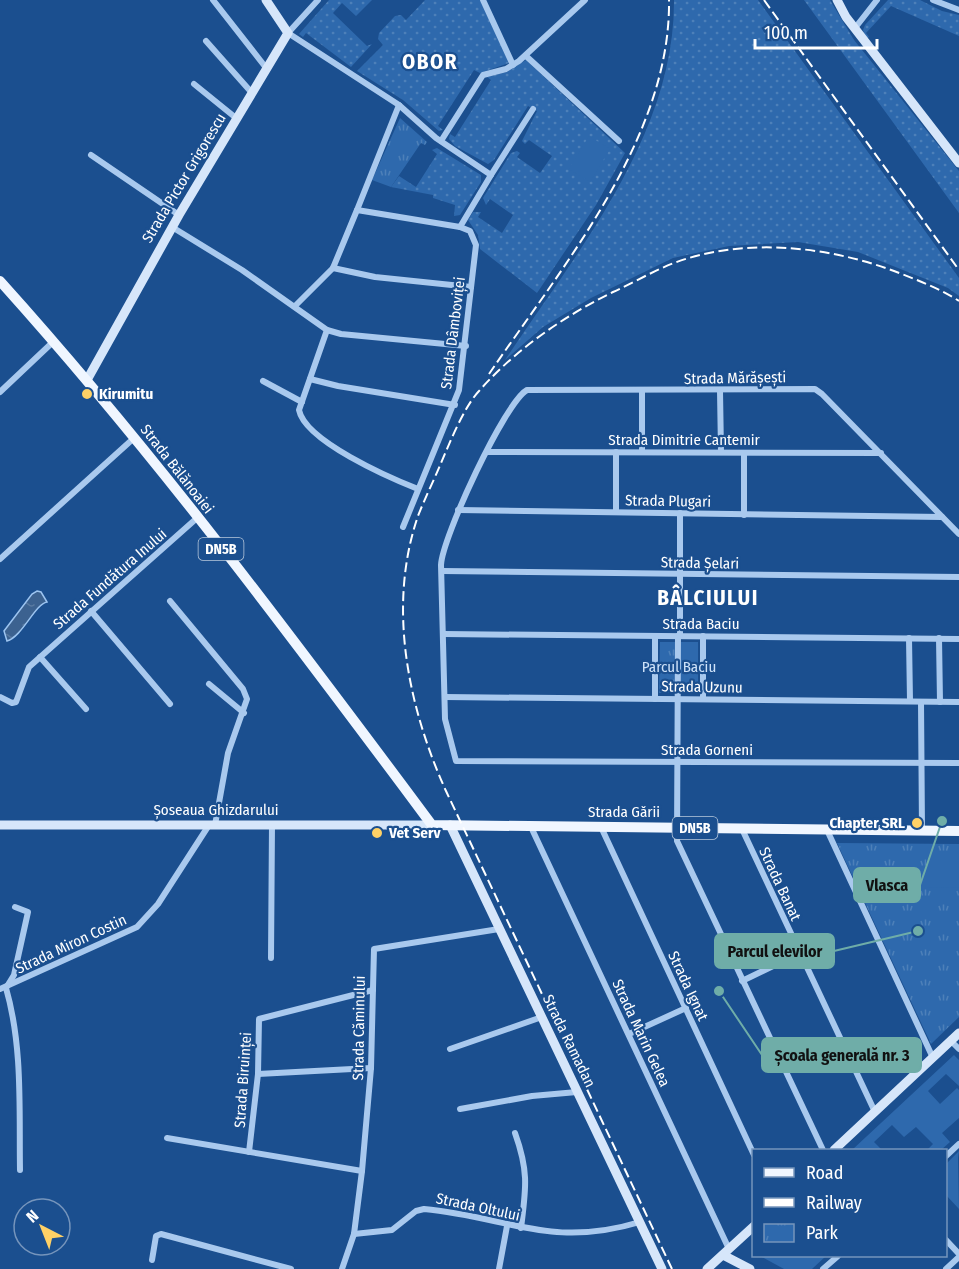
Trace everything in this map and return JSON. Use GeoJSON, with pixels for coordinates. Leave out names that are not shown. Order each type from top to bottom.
{"type":"FeatureCollection","features":[{"type":"Feature","properties":{"kind":"main road","name":"Strada Bălănoaiei"},"geometry":{"type":"LineString","coordinates":[[0,281],[54,341],[134,438],[432,825]]}},
{"type":"Feature","properties":{"kind":"main road","name":"Strada Gării"},"geometry":{"type":"LineString","coordinates":[[432,825],[959,831]]}},
{"type":"Feature","properties":{"kind":"street"},"geometry":{"type":"LineString","coordinates":[[213,0],[267,69]]}},
{"type":"Feature","properties":{"kind":"street"},"geometry":{"type":"LineString","coordinates":[[266,0],[288,33],[399,105],[441,141],[491,175]]}},
{"type":"Feature","properties":{"kind":"street","name":"Strada Pictor Grigorescu"},"geometry":{"type":"LineString","coordinates":[[87,380],[236,118],[288,33],[318,0]]}},
{"type":"Feature","properties":{"kind":"street"},"geometry":{"type":"LineString","coordinates":[[483,0],[513,65]]}},
{"type":"Feature","properties":{"kind":"street"},"geometry":{"type":"LineString","coordinates":[[441,141],[483,75],[513,65],[526,56],[585,0]]}},
{"type":"Feature","properties":{"kind":"street"},"geometry":{"type":"LineString","coordinates":[[837,0],[855,28],[959,163]]}},
{"type":"Feature","properties":{"kind":"street"},"geometry":{"type":"LineString","coordinates":[[855,28],[877,0]]}},
{"type":"Feature","properties":{"kind":"street"},"geometry":{"type":"LineString","coordinates":[[933,0],[959,10]]}},
{"type":"Feature","properties":{"kind":"street"},"geometry":{"type":"LineString","coordinates":[[206,41],[252,93]]}},
{"type":"Feature","properties":{"kind":"street"},"geometry":{"type":"LineString","coordinates":[[526,56],[619,141]]}},
{"type":"Feature","properties":{"kind":"street"},"geometry":{"type":"LineString","coordinates":[[194,84],[236,118]]}},
{"type":"Feature","properties":{"kind":"street"},"geometry":{"type":"LineString","coordinates":[[295,306],[333,268],[399,105]]}},
{"type":"Feature","properties":{"kind":"street"},"geometry":{"type":"LineString","coordinates":[[357,210],[459,227],[533,108]]}},
{"type":"Feature","properties":{"kind":"street"},"geometry":{"type":"LineString","coordinates":[[91,155],[179,215]]}},
{"type":"Feature","properties":{"kind":"street"},"geometry":{"type":"LineString","coordinates":[[172,227],[295,306],[327,330],[341,334],[465,346]]}},
{"type":"Feature","properties":{"kind":"street","name":"Strada Dâmboviței"},"geometry":{"type":"LineString","coordinates":[[403,526],[455,405],[465,346],[475,240],[470,231],[459,227]]}},
{"type":"Feature","properties":{"kind":"street"},"geometry":{"type":"LineString","coordinates":[[333,268],[375,277],[471,287]]}},
{"type":"Feature","properties":{"kind":"street"},"geometry":{"type":"LineString","coordinates":[[327,330],[299,410],[302,419],[327,441],[364,465],[418,489]]}},
{"type":"Feature","properties":{"kind":"street"},"geometry":{"type":"LineString","coordinates":[[0,392],[54,341]]}},
{"type":"Feature","properties":{"kind":"street"},"geometry":{"type":"LineString","coordinates":[[310,379],[338,386],[455,405]]}},
{"type":"Feature","properties":{"kind":"street"},"geometry":{"type":"LineString","coordinates":[[262,381],[302,402]]}},
{"type":"Feature","properties":{"kind":"street","name":"Strada Mărășești"},"geometry":{"type":"LineString","coordinates":[[487,452],[517,399],[527,390],[815,390],[881,453],[959,534]]}},
{"type":"Feature","properties":{"kind":"street"},"geometry":{"type":"LineString","coordinates":[[642,390],[642,452]]}},
{"type":"Feature","properties":{"kind":"street"},"geometry":{"type":"LineString","coordinates":[[720,391],[721,452]]}},
{"type":"Feature","properties":{"kind":"street"},"geometry":{"type":"LineString","coordinates":[[0,559],[134,438]]}},
{"type":"Feature","properties":{"kind":"street"},"geometry":{"type":"LineString","coordinates":[[445,697],[442,571],[444,545],[458,510],[487,452]]}},
{"type":"Feature","properties":{"kind":"street","name":"Strada Dimitrie Cantemir"},"geometry":{"type":"LineString","coordinates":[[487,452],[881,453]]}},
{"type":"Feature","properties":{"kind":"street"},"geometry":{"type":"LineString","coordinates":[[616,452],[616,512]]}},
{"type":"Feature","properties":{"kind":"street"},"geometry":{"type":"LineString","coordinates":[[744,453],[744,515]]}},
{"type":"Feature","properties":{"kind":"street","name":"Strada Plugari"},"geometry":{"type":"LineString","coordinates":[[458,510],[942,517]]}},
{"type":"Feature","properties":{"kind":"street"},"geometry":{"type":"LineString","coordinates":[[680,513],[678,845],[823,1149]]}},
{"type":"Feature","properties":{"kind":"street","name":"Strada Fundătura Inului"},"geometry":{"type":"LineString","coordinates":[[0,697],[16,702],[26,672],[40,657],[197,518]]}},
{"type":"Feature","properties":{"kind":"street","name":"Strada Șelari"},"geometry":{"type":"LineString","coordinates":[[442,571],[959,577]]}},
{"type":"Feature","properties":{"kind":"street"},"geometry":{"type":"LineString","coordinates":[[170,601],[243,689],[248,699],[228,753],[212,825]]}},
{"type":"Feature","properties":{"kind":"street"},"geometry":{"type":"LineString","coordinates":[[91,611],[170,704]]}},
{"type":"Feature","properties":{"kind":"street","name":"Strada Baciu"},"geometry":{"type":"LineString","coordinates":[[444,634],[959,639]]}},
{"type":"Feature","properties":{"kind":"street"},"geometry":{"type":"LineString","coordinates":[[655,636],[655,699]]}},
{"type":"Feature","properties":{"kind":"street"},"geometry":{"type":"LineString","coordinates":[[703,636],[703,699]]}},
{"type":"Feature","properties":{"kind":"street"},"geometry":{"type":"LineString","coordinates":[[909,638],[910,701]]}},
{"type":"Feature","properties":{"kind":"street"},"geometry":{"type":"LineString","coordinates":[[939,638],[940,702]]}},
{"type":"Feature","properties":{"kind":"street"},"geometry":{"type":"LineString","coordinates":[[40,657],[86,709]]}},
{"type":"Feature","properties":{"kind":"street"},"geometry":{"type":"LineString","coordinates":[[209,684],[244,712]]}},
{"type":"Feature","properties":{"kind":"street","name":"Strada Uzunu"},"geometry":{"type":"LineString","coordinates":[[445,697],[959,702]]}},
{"type":"Feature","properties":{"kind":"street","name":"Strada Gorneni"},"geometry":{"type":"LineString","coordinates":[[445,697],[446,730],[456,761],[959,763]]}},
{"type":"Feature","properties":{"kind":"street"},"geometry":{"type":"LineString","coordinates":[[921,702],[922,831]]}},
{"type":"Feature","properties":{"kind":"street"},"geometry":{"type":"LineString","coordinates":[[271,958],[272,824]]}},
{"type":"Feature","properties":{"kind":"street","name":"Șoseaua Ghizdarului"},"geometry":{"type":"LineString","coordinates":[[0,825],[432,825]]}},
{"type":"Feature","properties":{"kind":"street","name":"Strada Miron Costin"},"geometry":{"type":"LineString","coordinates":[[3,989],[137,927],[158,904],[212,825]]}},
{"type":"Feature","properties":{"kind":"street","name":"Strada Ramadan"},"geometry":{"type":"LineString","coordinates":[[450,825],[662,1269]]}},
{"type":"Feature","properties":{"kind":"street","name":"Strada Marin Gelea"},"geometry":{"type":"LineString","coordinates":[[531,826],[726,1252]]}},
{"type":"Feature","properties":{"kind":"street","name":"Strada Ignat"},"geometry":{"type":"LineString","coordinates":[[601,827],[752,1153]]}},
{"type":"Feature","properties":{"kind":"street","name":"Strada Banat"},"geometry":{"type":"LineString","coordinates":[[741,828],[875,1112]]}},
{"type":"Feature","properties":{"kind":"street"},"geometry":{"type":"LineString","coordinates":[[827,829],[933,1058]]}},
{"type":"Feature","properties":{"kind":"street"},"geometry":{"type":"LineString","coordinates":[[15,907],[28,912],[14,975],[3,989],[12,1015],[19,1082],[20,1170]]}},
{"type":"Feature","properties":{"kind":"street","name":"Strada Căminului"},"geometry":{"type":"LineString","coordinates":[[354,1234],[371,1068],[372,954],[378,946],[499,929]]}},
{"type":"Feature","properties":{"kind":"street"},"geometry":{"type":"LineString","coordinates":[[741,981],[800,953]]}},
{"type":"Feature","properties":{"kind":"street","name":"Strada Biruinței"},"geometry":{"type":"LineString","coordinates":[[249,1152],[258,1074],[259,1020],[372,990]]}},
{"type":"Feature","properties":{"kind":"street"},"geometry":{"type":"LineString","coordinates":[[628,1034],[686,1008]]}},
{"type":"Feature","properties":{"kind":"street"},"geometry":{"type":"LineString","coordinates":[[450,1049],[542,1017]]}},
{"type":"Feature","properties":{"kind":"street"},"geometry":{"type":"LineString","coordinates":[[835,1149],[959,1033]]}},
{"type":"Feature","properties":{"kind":"street"},"geometry":{"type":"LineString","coordinates":[[951,1041],[959,1050]]}},
{"type":"Feature","properties":{"kind":"street"},"geometry":{"type":"LineString","coordinates":[[258,1074],[371,1068]]}},
{"type":"Feature","properties":{"kind":"street"},"geometry":{"type":"LineString","coordinates":[[460,1109],[532,1096],[578,1092]]}},
{"type":"Feature","properties":{"kind":"street"},"geometry":{"type":"LineString","coordinates":[[515,1133],[525,1161],[527,1178],[521,1228]]}},
{"type":"Feature","properties":{"kind":"street","name":"Strada Biruinței"},"geometry":{"type":"LineString","coordinates":[[166,1138],[362,1171]]}},
{"type":"Feature","properties":{"kind":"street"},"geometry":{"type":"LineString","coordinates":[[947,1154],[959,1144]]}},
{"type":"Feature","properties":{"kind":"street","name":"Strada Oltului"},"geometry":{"type":"LineString","coordinates":[[354,1234],[392,1230],[416,1211],[424,1209],[507,1226],[579,1234],[640,1221]]}},
{"type":"Feature","properties":{"kind":"street"},"geometry":{"type":"LineString","coordinates":[[499,1269],[507,1226]]}},
{"type":"Feature","properties":{"kind":"street"},"geometry":{"type":"LineString","coordinates":[[707,1269],[752,1227]]}},
{"type":"Feature","properties":{"kind":"street"},"geometry":{"type":"LineString","coordinates":[[152,1260],[156,1236],[161,1234],[291,1269]]}},
{"type":"Feature","properties":{"kind":"street"},"geometry":{"type":"LineString","coordinates":[[342,1269],[354,1234]]}},
{"type":"Feature","properties":{"kind":"street"},"geometry":{"type":"LineString","coordinates":[[946,1269],[959,1256],[947,1242]]}},
{"type":"Feature","properties":{"kind":"street"},"geometry":{"type":"LineString","coordinates":[[726,1252],[750,1269]]}},
{"type":"Feature","properties":{"kind":"street"},"geometry":{"type":"LineString","coordinates":[[823,1269],[837,1257]]}},
{"type":"Feature","properties":{"kind":"green space"},"geometry":{"type":"Polygon","coordinates":[[[329,0],[372,0],[356,16],[342,3],[333,13],[367,46],[372,44],[351,67],[306,33],[303,37],[299,34],[329,0]]]}},
{"type":"Feature","properties":{"kind":"green space"},"geometry":{"type":"Polygon","coordinates":[[[425,0],[480,0],[509,63],[480,73],[474,70],[438,126],[443,130],[439,131],[403,100],[357,71],[383,45],[378,39],[379,33],[395,16],[401,15],[406,20],[425,0]]]}},
{"type":"Feature","properties":{"kind":"green space"},"geometry":{"type":"Polygon","coordinates":[[[674,0],[758,0],[959,278],[959,296],[948,288],[858,252],[798,242],[729,246],[673,258],[591,298],[543,327],[505,360],[590,235],[640,145],[658,98],[670,50],[674,0]]]}},
{"type":"Feature","properties":{"kind":"green space"},"geometry":{"type":"Polygon","coordinates":[[[804,0],[830,0],[854,40],[959,171],[959,213],[804,0]]]}},
{"type":"Feature","properties":{"kind":"green space"},"geometry":{"type":"Polygon","coordinates":[[[888,0],[920,0],[942,11],[959,15],[959,36],[891,6],[866,33],[869,37],[866,39],[863,30],[865,25],[888,0]]]}},
{"type":"Feature","properties":{"kind":"green space"},"geometry":{"type":"Polygon","coordinates":[[[526,60],[625,153],[596,205],[537,293],[480,249],[478,235],[468,220],[473,212],[481,212],[478,217],[502,233],[513,215],[490,199],[486,205],[483,198],[511,153],[517,151],[520,153],[517,157],[540,173],[552,156],[529,140],[525,144],[522,141],[537,111],[528,106],[494,160],[488,164],[455,146],[449,139],[450,134],[455,137],[491,80],[487,77],[507,72],[526,60]]]}},
{"type":"Feature","properties":{"kind":"green space"},"geometry":{"type":"Polygon","coordinates":[[[400,118],[427,142],[425,145],[421,143],[391,187],[372,180],[400,118]]]}},
{"type":"Feature","properties":{"kind":"green space"},"geometry":{"type":"Polygon","coordinates":[[[589,136],[610,149],[590,182],[569,169],[589,136]]]}},
{"type":"Feature","properties":{"kind":"green space"},"geometry":{"type":"Polygon","coordinates":[[[437,148],[481,175],[481,182],[460,215],[454,216],[455,205],[433,198],[433,195],[391,187],[399,176],[416,187],[437,154],[432,150],[437,148]]]}},
{"type":"Feature","properties":{"kind":"green space","name":"Parcul Baciu"},"geometry":{"type":"Polygon","coordinates":[[[660,642],[698,642],[698,693],[659,693],[660,642]]]}},
{"type":"Feature","properties":{"kind":"green space"},"geometry":{"type":"Polygon","coordinates":[[[837,843],[959,844],[959,1017],[931,1044],[837,843]]]}},
{"type":"Feature","properties":{"kind":"green space"},"geometry":{"type":"Polygon","coordinates":[[[926,858],[959,858],[959,888],[926,887],[926,858]]]}},
{"type":"Feature","properties":{"kind":"green space"},"geometry":{"type":"Polygon","coordinates":[[[954,1055],[959,1060],[959,1086],[946,1074],[928,1091],[940,1104],[957,1088],[959,1090],[959,1118],[942,1133],[950,1142],[942,1149],[928,1149],[933,1144],[916,1127],[904,1137],[892,1125],[874,1142],[881,1149],[853,1149],[954,1055]]]}},
{"type":"Feature","properties":{"kind":"green space"},"geometry":{"type":"Polygon","coordinates":[[[959,1151],[959,1209],[947,1196],[947,1163],[959,1151]]]}},
{"type":"Feature","properties":{"kind":"green space"},"geometry":{"type":"Polygon","coordinates":[[[762,1257],[825,1257],[812,1269],[784,1269],[762,1257]]]}},
{"type":"Feature","properties":{"kind":"water"},"geometry":{"type":"Polygon","coordinates":[[[37,591],[41,592],[47,602],[38,608],[18,634],[7,641],[4,631],[32,594],[37,591]]]}},
{"type":"Feature","properties":{"kind":"railway"},"geometry":{"type":"LineString","coordinates":[[489,374],[579,245],[632,150],[652,101],[665,51],[669,0]]}},
{"type":"Feature","properties":{"kind":"railway"},"geometry":{"type":"LineString","coordinates":[[764,0],[959,270]]}},
{"type":"Feature","properties":{"kind":"railway"},"geometry":{"type":"LineString","coordinates":[[672,1269],[446,791],[421,725],[412,691],[403,620],[404,585],[409,550],[418,516],[463,415],[473,398],[493,376],[524,348],[576,312],[674,263],[728,250],[785,248],[813,251],[868,262],[936,288],[959,301]]}},
{"type":"Feature","properties":{"kind":"place","name":"Kirumitu"},"geometry":{"type":"Point","coordinates":[87,394]}},
{"type":"Feature","properties":{"kind":"place","name":"Vlasca"},"geometry":{"type":"Point","coordinates":[942,821]}},
{"type":"Feature","properties":{"kind":"place","name":"Chapter SRL"},"geometry":{"type":"Point","coordinates":[917,823]}},
{"type":"Feature","properties":{"kind":"place","name":"Vet Serv"},"geometry":{"type":"Point","coordinates":[377,833]}},
{"type":"Feature","properties":{"kind":"place","name":"Parcul elevilor"},"geometry":{"type":"Point","coordinates":[918,931]}},
{"type":"Feature","properties":{"kind":"place","name":"Școala generală nr. 3"},"geometry":{"type":"Point","coordinates":[719,991]}},
{"type":"Feature","properties":{"kind":"district","name":"OBOR"},"geometry":{"type":"Point","coordinates":[430,62]}},
{"type":"Feature","properties":{"kind":"district","name":"BÂLCIULUI"},"geometry":{"type":"Point","coordinates":[708,598]}}]}
